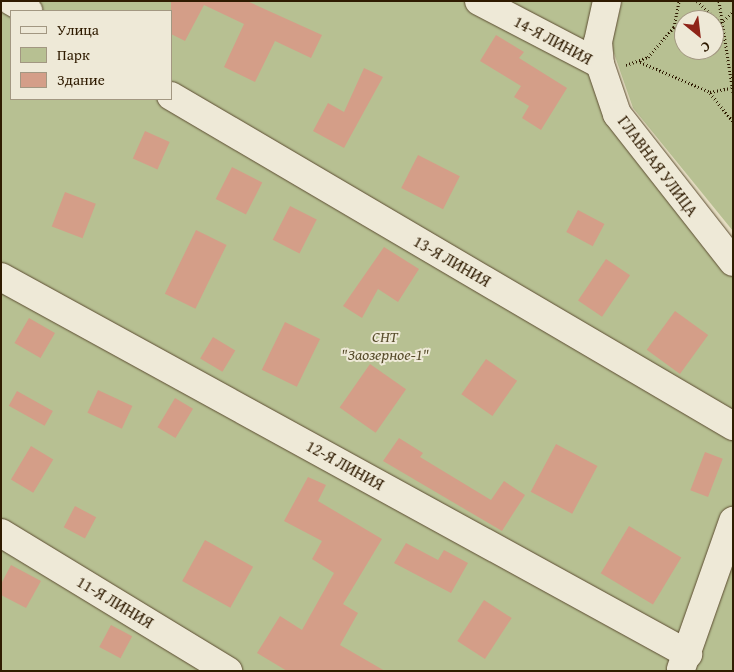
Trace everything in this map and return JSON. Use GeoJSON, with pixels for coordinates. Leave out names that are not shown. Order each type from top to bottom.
{"type":"FeatureCollection","features":[{"type":"Feature","properties":{"kind":"street"},"geometry":{"type":"LineString","coordinates":[[11,1],[26,10]]}},
{"type":"Feature","properties":{"kind":"street","name":"14-Я ЛИНИЯ"},"geometry":{"type":"LineString","coordinates":[[479,1],[600,64]]}},
{"type":"Feature","properties":{"kind":"street","name":"ГЛАВНАЯ УЛИЦА"},"geometry":{"type":"LineString","coordinates":[[607,1],[598,42],[600,64],[617,114],[733,262]]}},
{"type":"Feature","properties":{"kind":"street","name":"13-Я ЛИНИЯ"},"geometry":{"type":"LineString","coordinates":[[172,97],[733,426]]}},
{"type":"Feature","properties":{"kind":"street","name":"12-Я ЛИНИЯ"},"geometry":{"type":"LineString","coordinates":[[1,277],[684,662]]}},
{"type":"Feature","properties":{"kind":"street"},"geometry":{"type":"LineString","coordinates":[[684,662],[733,521]]}},
{"type":"Feature","properties":{"kind":"street","name":"11-Я ЛИНИЯ"},"geometry":{"type":"LineString","coordinates":[[1,533],[228,671]]}},
{"type":"Feature","properties":{"kind":"path"},"geometry":{"type":"LineString","coordinates":[[600,64],[625,66],[648,57],[674,27],[679,1]]}},
{"type":"Feature","properties":{"kind":"path"},"geometry":{"type":"LineString","coordinates":[[697,1],[707,10]]}},
{"type":"Feature","properties":{"kind":"path"},"geometry":{"type":"LineString","coordinates":[[724,42],[733,93]]}},
{"type":"Feature","properties":{"kind":"path"},"geometry":{"type":"LineString","coordinates":[[639,62],[710,92],[733,121]]}},
{"type":"Feature","properties":{"kind":"path"},"geometry":{"type":"LineString","coordinates":[[710,92],[731,88]]}},
{"type":"Feature","properties":{"kind":"green space","name":"СНТ \"Заозерное-1\""},"geometry":{"type":"Polygon","coordinates":[[[1,1],[607,1],[600,64],[733,262],[733,671],[1,671],[1,1]]]}},
{"type":"Feature","properties":{"kind":"green space"},"geometry":{"type":"Polygon","coordinates":[[[622,1],[733,1],[733,231],[633,108],[611,45],[622,1]]]}},
{"type":"Feature","properties":{"kind":"building"},"geometry":{"type":"Polygon","coordinates":[[[171,1],[247,1],[322,35],[311,58],[275,41],[255,82],[224,67],[244,24],[204,5],[185,41],[172,34],[171,1]]]}},
{"type":"Feature","properties":{"kind":"building"},"geometry":{"type":"Polygon","coordinates":[[[496,35],[524,52],[519,58],[567,88],[541,130],[522,118],[529,106],[514,97],[521,86],[480,61],[496,35]]]}},
{"type":"Feature","properties":{"kind":"building"},"geometry":{"type":"Polygon","coordinates":[[[364,68],[383,77],[344,148],[313,131],[328,103],[344,112],[364,68]]]}},
{"type":"Feature","properties":{"kind":"building"},"geometry":{"type":"Polygon","coordinates":[[[145,131],[170,142],[157,169],[133,158],[145,131]]]}},
{"type":"Feature","properties":{"kind":"building"},"geometry":{"type":"Polygon","coordinates":[[[418,155],[460,176],[443,209],[401,188],[418,155]]]}},
{"type":"Feature","properties":{"kind":"building"},"geometry":{"type":"Polygon","coordinates":[[[232,167],[262,182],[246,215],[216,199],[232,167]]]}},
{"type":"Feature","properties":{"kind":"building"},"geometry":{"type":"Polygon","coordinates":[[[65,192],[96,204],[83,238],[52,227],[65,192]]]}},
{"type":"Feature","properties":{"kind":"building"},"geometry":{"type":"Polygon","coordinates":[[[290,206],[317,220],[299,253],[273,240],[290,206]]]}},
{"type":"Feature","properties":{"kind":"building"},"geometry":{"type":"Polygon","coordinates":[[[578,210],[604,224],[593,246],[566,232],[578,210]]]}},
{"type":"Feature","properties":{"kind":"building"},"geometry":{"type":"Polygon","coordinates":[[[196,230],[227,245],[195,309],[165,294],[196,230]]]}},
{"type":"Feature","properties":{"kind":"building"},"geometry":{"type":"Polygon","coordinates":[[[384,247],[419,269],[398,302],[378,289],[362,318],[343,306],[384,247]]]}},
{"type":"Feature","properties":{"kind":"building"},"geometry":{"type":"Polygon","coordinates":[[[606,259],[630,275],[602,317],[578,300],[606,259]]]}},
{"type":"Feature","properties":{"kind":"building"},"geometry":{"type":"Polygon","coordinates":[[[675,311],[708,335],[680,374],[647,350],[675,311]]]}},
{"type":"Feature","properties":{"kind":"building"},"geometry":{"type":"Polygon","coordinates":[[[29,318],[55,333],[40,358],[14,343],[29,318]]]}},
{"type":"Feature","properties":{"kind":"building"},"geometry":{"type":"Polygon","coordinates":[[[285,322],[320,339],[297,387],[262,370],[285,322]]]}},
{"type":"Feature","properties":{"kind":"building"},"geometry":{"type":"Polygon","coordinates":[[[213,337],[235,350],[222,372],[200,358],[213,337]]]}},
{"type":"Feature","properties":{"kind":"building"},"geometry":{"type":"Polygon","coordinates":[[[486,359],[517,381],[492,416],[461,394],[486,359]]]}},
{"type":"Feature","properties":{"kind":"building"},"geometry":{"type":"Polygon","coordinates":[[[370,364],[406,389],[376,433],[340,407],[370,364]]]}},
{"type":"Feature","properties":{"kind":"building"},"geometry":{"type":"Polygon","coordinates":[[[98,390],[132,406],[122,429],[87,413],[98,390]]]}},
{"type":"Feature","properties":{"kind":"building"},"geometry":{"type":"Polygon","coordinates":[[[17,391],[53,411],[45,426],[9,406],[17,391]]]}},
{"type":"Feature","properties":{"kind":"building"},"geometry":{"type":"Polygon","coordinates":[[[175,398],[193,409],[175,438],[157,427],[175,398]]]}},
{"type":"Feature","properties":{"kind":"building"},"geometry":{"type":"Polygon","coordinates":[[[399,438],[423,453],[420,457],[491,500],[504,481],[525,495],[502,531],[383,461],[399,438]]]}},
{"type":"Feature","properties":{"kind":"building"},"geometry":{"type":"Polygon","coordinates":[[[556,444],[597,466],[572,514],[531,492],[556,444]]]}},
{"type":"Feature","properties":{"kind":"building"},"geometry":{"type":"Polygon","coordinates":[[[31,446],[53,459],[33,493],[11,479],[31,446]]]}},
{"type":"Feature","properties":{"kind":"building"},"geometry":{"type":"Polygon","coordinates":[[[705,452],[723,459],[708,497],[690,490],[705,452]]]}},
{"type":"Feature","properties":{"kind":"building"},"geometry":{"type":"Polygon","coordinates":[[[308,477],[326,485],[318,501],[382,539],[343,604],[358,613],[340,645],[385,671],[287,671],[257,653],[280,616],[302,630],[334,573],[312,559],[322,541],[284,521],[308,477]]]}},
{"type":"Feature","properties":{"kind":"building"},"geometry":{"type":"Polygon","coordinates":[[[75,506],[96,517],[85,538],[64,527],[75,506]]]}},
{"type":"Feature","properties":{"kind":"building"},"geometry":{"type":"Polygon","coordinates":[[[629,526],[681,557],[653,605],[601,573],[629,526]]]}},
{"type":"Feature","properties":{"kind":"building"},"geometry":{"type":"Polygon","coordinates":[[[205,540],[253,567],[230,608],[182,581],[205,540]]]}},
{"type":"Feature","properties":{"kind":"building"},"geometry":{"type":"Polygon","coordinates":[[[406,543],[438,560],[444,550],[468,563],[451,593],[394,563],[406,543]]]}},
{"type":"Feature","properties":{"kind":"building"},"geometry":{"type":"Polygon","coordinates":[[[11,565],[41,581],[26,608],[1,595],[1,584],[11,565]]]}},
{"type":"Feature","properties":{"kind":"building"},"geometry":{"type":"Polygon","coordinates":[[[484,600],[512,618],[485,659],[457,641],[484,600]]]}},
{"type":"Feature","properties":{"kind":"building"},"geometry":{"type":"Polygon","coordinates":[[[111,625],[132,636],[120,658],[99,647],[111,625]]]}}]}
